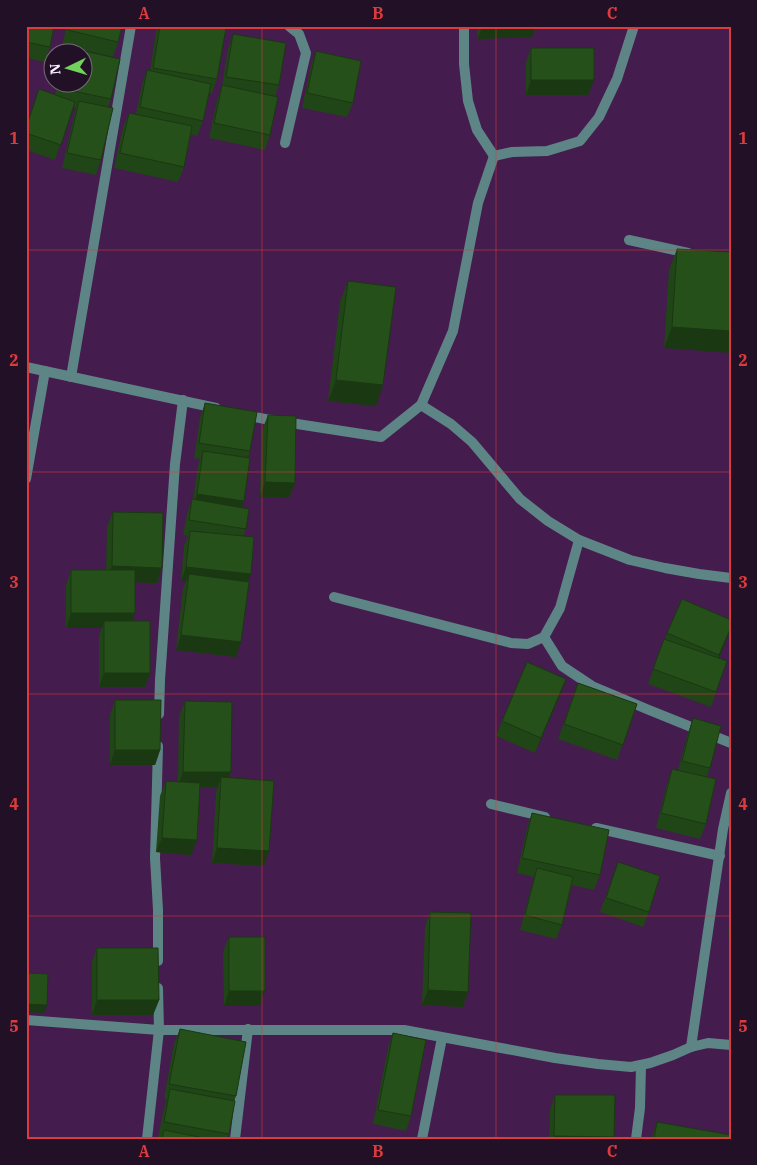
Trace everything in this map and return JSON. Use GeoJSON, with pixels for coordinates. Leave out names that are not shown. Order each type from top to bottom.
{"type":"FeatureCollection","features":[{"type":"Feature","properties":{"kind":"street"},"geometry":{"type":"LineString","coordinates":[[71,377],[131,26]]}},
{"type":"Feature","properties":{"kind":"street"},"geometry":{"type":"LineString","coordinates":[[285,143],[306,53],[299,34],[289,26]]}},
{"type":"Feature","properties":{"kind":"street"},"geometry":{"type":"LineString","coordinates":[[464,26],[464,64],[468,101],[477,130],[494,156]]}},
{"type":"Feature","properties":{"kind":"street"},"geometry":{"type":"LineString","coordinates":[[494,156],[512,152],[547,151],[580,141],[599,116],[617,79],[634,26]]}},
{"type":"Feature","properties":{"kind":"street"},"geometry":{"type":"LineString","coordinates":[[26,367],[264,419],[381,437],[421,405],[453,331],[478,203],[494,156]]}},
{"type":"Feature","properties":{"kind":"street"},"geometry":{"type":"LineString","coordinates":[[629,240],[700,256]]}},
{"type":"Feature","properties":{"kind":"street"},"geometry":{"type":"LineString","coordinates":[[26,479],[45,371]]}},
{"type":"Feature","properties":{"kind":"street"},"geometry":{"type":"LineString","coordinates":[[159,720],[174,474],[183,400]]}},
{"type":"Feature","properties":{"kind":"street"},"geometry":{"type":"LineString","coordinates":[[421,405],[450,424],[472,442],[520,499],[548,521],[579,540],[630,560],[665,568],[731,578]]}},
{"type":"Feature","properties":{"kind":"street"},"geometry":{"type":"LineString","coordinates":[[334,597],[511,643],[528,644],[544,637],[560,608],[579,540]]}},
{"type":"Feature","properties":{"kind":"street"},"geometry":{"type":"LineString","coordinates":[[544,637],[562,666],[592,686],[731,743]]}},
{"type":"Feature","properties":{"kind":"street"},"geometry":{"type":"LineString","coordinates":[[147,1139],[159,1030],[158,910],[155,858],[158,739]]}},
{"type":"Feature","properties":{"kind":"street"},"geometry":{"type":"LineString","coordinates":[[691,1047],[723,829],[731,793]]}},
{"type":"Feature","properties":{"kind":"street"},"geometry":{"type":"LineString","coordinates":[[491,804],[558,819]]}},
{"type":"Feature","properties":{"kind":"street"},"geometry":{"type":"LineString","coordinates":[[586,826],[720,856]]}},
{"type":"Feature","properties":{"kind":"street"},"geometry":{"type":"LineString","coordinates":[[26,1020],[159,1030],[404,1030],[555,1058],[631,1067],[650,1063],[691,1047],[708,1043],[731,1045]]}},
{"type":"Feature","properties":{"kind":"street"},"geometry":{"type":"LineString","coordinates":[[235,1139],[248,1030]]}},
{"type":"Feature","properties":{"kind":"street"},"geometry":{"type":"LineString","coordinates":[[422,1139],[442,1038]]}},
{"type":"Feature","properties":{"kind":"street"},"geometry":{"type":"LineString","coordinates":[[636,1139],[640,1108],[641,1065]]}},
{"type":"Feature","properties":{"kind":"building"},"geometry":{"type":"Polygon","coordinates":[[[26,26],[54,26],[51,42],[42,42],[42,45],[26,42],[26,26]]]}},
{"type":"Feature","properties":{"kind":"building"},"geometry":{"type":"Polygon","coordinates":[[[69,26],[122,26],[118,42],[68,30],[69,26]]]}},
{"type":"Feature","properties":{"kind":"building"},"geometry":{"type":"Polygon","coordinates":[[[160,26],[216,26],[226,28],[217,79],[153,68],[160,26]]]}},
{"type":"Feature","properties":{"kind":"building"},"geometry":{"type":"Polygon","coordinates":[[[233,34],[286,43],[279,85],[226,77],[233,34]]]}},
{"type":"Feature","properties":{"kind":"building"},"geometry":{"type":"Polygon","coordinates":[[[531,48],[594,48],[594,80],[531,80],[531,48]]]}},
{"type":"Feature","properties":{"kind":"building"},"geometry":{"type":"Polygon","coordinates":[[[316,51],[361,61],[353,103],[307,93],[316,51]]]}},
{"type":"Feature","properties":{"kind":"building"},"geometry":{"type":"Polygon","coordinates":[[[92,53],[120,59],[111,99],[78,92],[92,92],[92,53]]]}},
{"type":"Feature","properties":{"kind":"building"},"geometry":{"type":"Polygon","coordinates":[[[147,70],[211,84],[203,121],[140,107],[147,70]]]}},
{"type":"Feature","properties":{"kind":"building"},"geometry":{"type":"Polygon","coordinates":[[[222,85],[278,97],[270,135],[214,123],[222,85]]]}},
{"type":"Feature","properties":{"kind":"building"},"geometry":{"type":"Polygon","coordinates":[[[39,89],[42,92],[47,92],[75,102],[61,145],[26,133],[39,89]]]}},
{"type":"Feature","properties":{"kind":"building"},"geometry":{"type":"Polygon","coordinates":[[[79,101],[113,108],[101,160],[67,153],[79,101]]]}},
{"type":"Feature","properties":{"kind":"building"},"geometry":{"type":"Polygon","coordinates":[[[129,113],[192,126],[184,167],[120,153],[129,113]]]}},
{"type":"Feature","properties":{"kind":"building"},"geometry":{"type":"Polygon","coordinates":[[[677,249],[731,252],[731,331],[672,327],[677,249]]]}},
{"type":"Feature","properties":{"kind":"building"},"geometry":{"type":"Polygon","coordinates":[[[348,281],[396,287],[383,385],[336,380],[348,281]]]}},
{"type":"Feature","properties":{"kind":"building"},"geometry":{"type":"Polygon","coordinates":[[[205,403],[257,412],[250,451],[199,443],[205,403]]]}},
{"type":"Feature","properties":{"kind":"building"},"geometry":{"type":"Polygon","coordinates":[[[268,415],[296,416],[295,483],[265,482],[268,415]]]}},
{"type":"Feature","properties":{"kind":"building"},"geometry":{"type":"Polygon","coordinates":[[[203,451],[250,458],[244,501],[197,494],[203,451]]]}},
{"type":"Feature","properties":{"kind":"building"},"geometry":{"type":"Polygon","coordinates":[[[192,499],[249,509],[246,529],[189,520],[192,499]]]}},
{"type":"Feature","properties":{"kind":"building"},"geometry":{"type":"Polygon","coordinates":[[[113,512],[163,513],[162,568],[112,566],[113,512]]]}},
{"type":"Feature","properties":{"kind":"building"},"geometry":{"type":"Polygon","coordinates":[[[190,531],[254,537],[251,574],[186,567],[190,531]]]}},
{"type":"Feature","properties":{"kind":"building"},"geometry":{"type":"Polygon","coordinates":[[[71,570],[135,570],[135,613],[71,613],[71,570]]]}},
{"type":"Feature","properties":{"kind":"building"},"geometry":{"type":"Polygon","coordinates":[[[189,574],[249,582],[241,642],[181,635],[189,574]]]}},
{"type":"Feature","properties":{"kind":"building"},"geometry":{"type":"Polygon","coordinates":[[[682,599],[731,620],[731,627],[719,655],[667,633],[682,599]]]}},
{"type":"Feature","properties":{"kind":"building"},"geometry":{"type":"Polygon","coordinates":[[[104,621],[150,621],[150,673],[104,673],[104,621]]]}},
{"type":"Feature","properties":{"kind":"building"},"geometry":{"type":"Polygon","coordinates":[[[664,639],[727,661],[716,692],[653,669],[664,639]]]}},
{"type":"Feature","properties":{"kind":"building"},"geometry":{"type":"Polygon","coordinates":[[[527,662],[566,679],[541,738],[502,721],[527,662]]]}},
{"type":"Feature","properties":{"kind":"building"},"geometry":{"type":"Polygon","coordinates":[[[578,683],[637,704],[623,745],[564,724],[578,683]]]}},
{"type":"Feature","properties":{"kind":"building"},"geometry":{"type":"Polygon","coordinates":[[[115,700],[161,700],[160,750],[115,750],[115,700]]]}},
{"type":"Feature","properties":{"kind":"building"},"geometry":{"type":"Polygon","coordinates":[[[185,701],[232,702],[231,772],[183,772],[185,701]]]}},
{"type":"Feature","properties":{"kind":"building"},"geometry":{"type":"Polygon","coordinates":[[[693,718],[721,726],[710,768],[682,761],[693,718]]]}},
{"type":"Feature","properties":{"kind":"building"},"geometry":{"type":"Polygon","coordinates":[[[672,769],[716,779],[706,824],[661,813],[672,769]]]}},
{"type":"Feature","properties":{"kind":"building"},"geometry":{"type":"Polygon","coordinates":[[[221,777],[274,781],[269,851],[217,848],[221,777]]]}},
{"type":"Feature","properties":{"kind":"building"},"geometry":{"type":"Polygon","coordinates":[[[166,781],[200,783],[197,840],[162,838],[166,781]]]}},
{"type":"Feature","properties":{"kind":"building"},"geometry":{"type":"Polygon","coordinates":[[[532,813],[609,830],[600,875],[522,858],[532,813]]]}},
{"type":"Feature","properties":{"kind":"building"},"geometry":{"type":"Polygon","coordinates":[[[618,862],[660,876],[649,912],[606,898],[618,862]]]}},
{"type":"Feature","properties":{"kind":"building"},"geometry":{"type":"Polygon","coordinates":[[[537,868],[573,877],[562,925],[525,915],[537,868]]]}},
{"type":"Feature","properties":{"kind":"building"},"geometry":{"type":"Polygon","coordinates":[[[430,912],[471,913],[468,992],[428,990],[430,912]]]}},
{"type":"Feature","properties":{"kind":"building"},"geometry":{"type":"Polygon","coordinates":[[[229,937],[265,937],[265,991],[229,991],[229,937]]]}},
{"type":"Feature","properties":{"kind":"building"},"geometry":{"type":"Polygon","coordinates":[[[97,948],[158,948],[159,1000],[97,1000],[97,948]]]}},
{"type":"Feature","properties":{"kind":"building"},"geometry":{"type":"Polygon","coordinates":[[[26,973],[48,974],[47,1005],[26,1004],[26,973]]]}},
{"type":"Feature","properties":{"kind":"building"},"geometry":{"type":"Polygon","coordinates":[[[180,1029],[246,1042],[236,1096],[169,1084],[180,1029]]]}},
{"type":"Feature","properties":{"kind":"building"},"geometry":{"type":"Polygon","coordinates":[[[393,1033],[426,1040],[411,1116],[378,1110],[393,1033]]]}},
{"type":"Feature","properties":{"kind":"building"},"geometry":{"type":"Polygon","coordinates":[[[170,1089],[235,1101],[229,1134],[164,1122],[170,1089]]]}},
{"type":"Feature","properties":{"kind":"building"},"geometry":{"type":"Polygon","coordinates":[[[555,1095],[615,1095],[614,1137],[554,1136],[555,1095]]]}},
{"type":"Feature","properties":{"kind":"building"},"geometry":{"type":"Polygon","coordinates":[[[657,1122],[731,1135],[731,1139],[654,1139],[657,1122]]]}},
{"type":"Feature","properties":{"kind":"building"},"geometry":{"type":"Polygon","coordinates":[[[164,1130],[209,1139],[162,1139],[164,1130]]]}}]}
